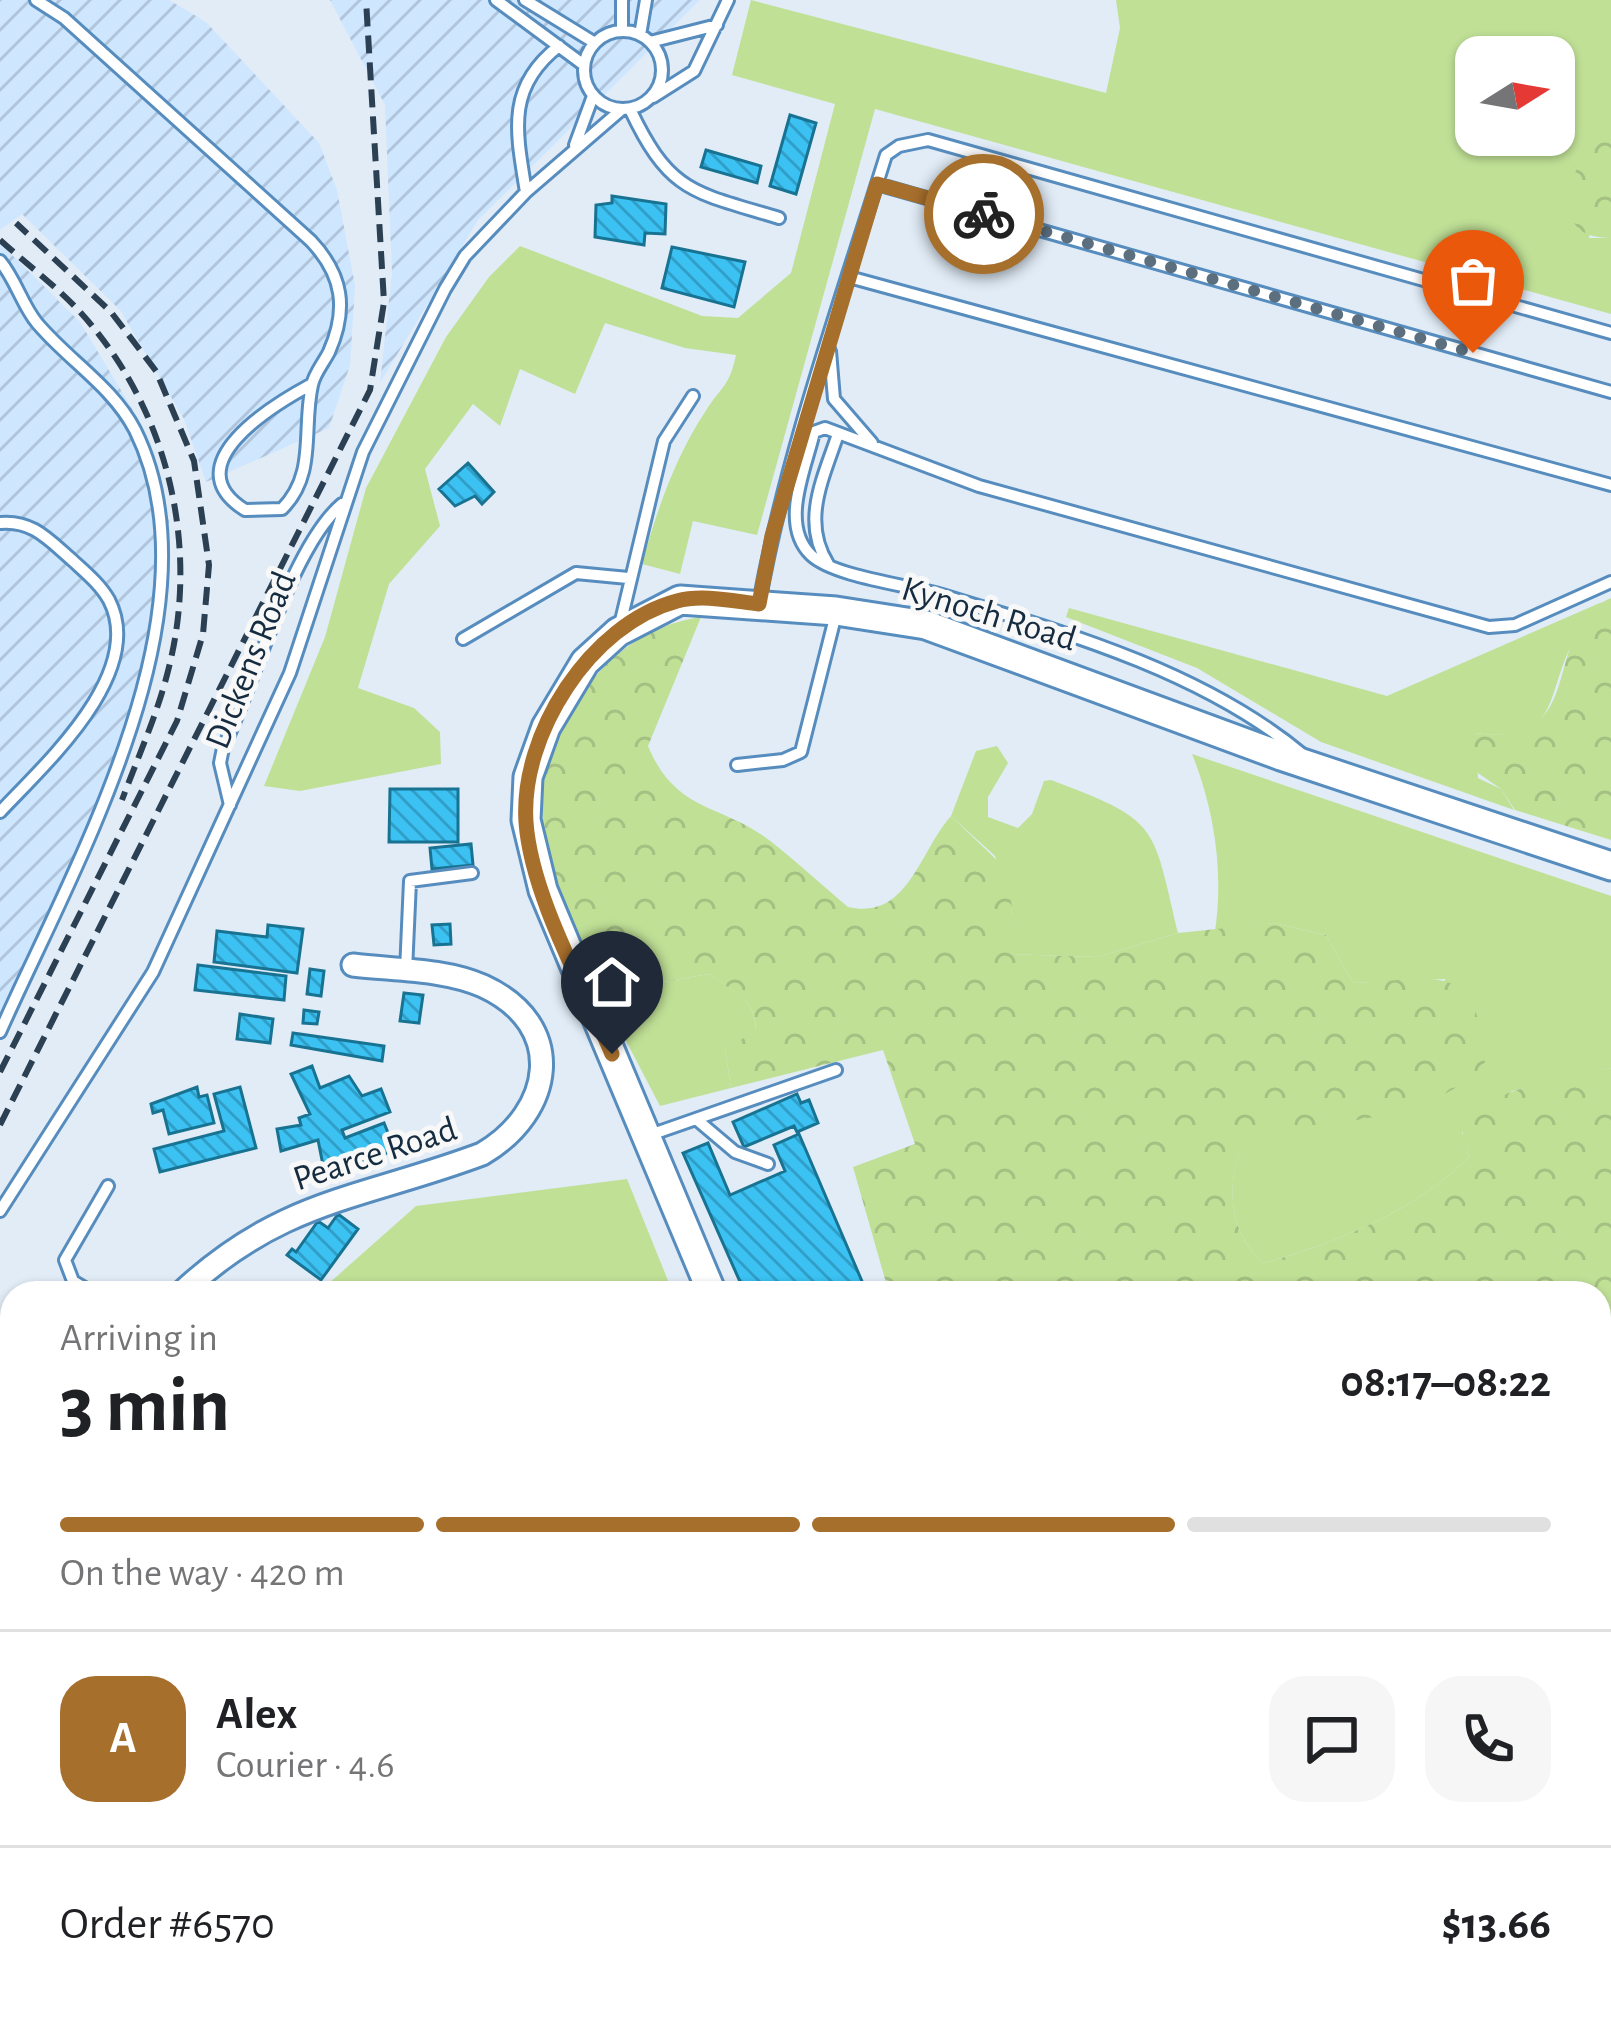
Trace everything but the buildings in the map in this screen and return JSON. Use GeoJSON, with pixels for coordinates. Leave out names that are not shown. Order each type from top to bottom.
{"type":"FeatureCollection","features":[{"type":"Feature","properties":{"kind":"street","name":"Kynoch Road"},"geometry":{"type":"LineString","coordinates":[[707,1281],[543,890],[526,820],[528,777],[546,727],[585,662],[618,632],[680,600],[836,611],[926,626],[1317,768],[1611,866]]}},
{"type":"Feature","properties":{"kind":"street","name":"Pearce Road"},"geometry":{"type":"LineString","coordinates":[[194,1281],[229,1250],[307,1208],[482,1154],[502,1142],[534,1105],[543,1086],[536,1039],[505,1000],[466,980],[353,964]]}},
{"type":"Feature","properties":{"kind":"lane"},"geometry":{"type":"LineString","coordinates":[[36,0],[82,34],[326,256],[340,288],[340,317],[312,384],[311,422],[297,493],[281,509],[245,510],[223,488],[219,470],[230,445],[251,418],[312,384]]}},
{"type":"Feature","properties":{"kind":"lane"},"geometry":{"type":"LineString","coordinates":[[496,0],[584,65],[592,96],[626,110],[655,158],[678,184],[779,218]]}},
{"type":"Feature","properties":{"kind":"lane"},"geometry":{"type":"LineString","coordinates":[[525,0],[595,43]]}},
{"type":"Feature","properties":{"kind":"lane"},"geometry":{"type":"LineString","coordinates":[[622,0],[622,31]]}},
{"type":"Feature","properties":{"kind":"lane"},"geometry":{"type":"LineString","coordinates":[[646,0],[645,38],[662,63],[651,98]]}},
{"type":"Feature","properties":{"kind":"lane"},"geometry":{"type":"LineString","coordinates":[[626,110],[694,71],[728,0]]}},
{"type":"Feature","properties":{"kind":"lane"},"geometry":{"type":"LineString","coordinates":[[584,65],[595,43],[622,31],[645,38],[717,25]]}},
{"type":"Feature","properties":{"kind":"lane"},"geometry":{"type":"LineString","coordinates":[[526,192],[520,94],[532,69],[559,46]]}},
{"type":"Feature","properties":{"kind":"lane","name":"Dickens Road"},"geometry":{"type":"LineString","coordinates":[[574,148],[592,96]]}},
{"type":"Feature","properties":{"kind":"lane","name":"Dickens Road"},"geometry":{"type":"LineString","coordinates":[[0,1210],[153,972],[290,673],[370,436],[445,289],[465,256],[526,192],[626,110]]}},
{"type":"Feature","properties":{"kind":"lane"},"geometry":{"type":"LineString","coordinates":[[759,604],[772,536],[886,155],[928,140],[1611,333]]}},
{"type":"Feature","properties":{"kind":"lane"},"geometry":{"type":"LineString","coordinates":[[877,184],[1611,392]]}},
{"type":"Feature","properties":{"kind":"lane"},"geometry":{"type":"LineString","coordinates":[[0,261],[32,316],[118,401],[136,434],[160,517],[164,578],[158,634],[135,713],[0,1032]]}},
{"type":"Feature","properties":{"kind":"lane"},"geometry":{"type":"LineString","coordinates":[[849,277],[1611,485]]}},
{"type":"Feature","properties":{"kind":"lane"},"geometry":{"type":"LineString","coordinates":[[830,335],[834,399],[856,430],[881,450]]}},
{"type":"Feature","properties":{"kind":"lane"},"geometry":{"type":"LineString","coordinates":[[618,632],[664,442],[693,396]]}},
{"type":"Feature","properties":{"kind":"lane"},"geometry":{"type":"LineString","coordinates":[[1317,768],[1286,741],[1198,686],[971,604],[830,567],[802,542],[795,512],[814,432],[825,428],[979,486],[1489,628],[1514,625],[1611,582]]}},
{"type":"Feature","properties":{"kind":"lane"},"geometry":{"type":"LineString","coordinates":[[830,567],[817,547],[813,511],[838,434]]}},
{"type":"Feature","properties":{"kind":"lane"},"geometry":{"type":"LineString","coordinates":[[230,806],[222,778],[223,748],[306,553],[327,517],[344,502]]}},
{"type":"Feature","properties":{"kind":"lane"},"geometry":{"type":"LineString","coordinates":[[0,523],[20,521],[39,530],[94,580],[110,602],[116,626],[114,662],[95,702],[0,812]]}},
{"type":"Feature","properties":{"kind":"lane"},"geometry":{"type":"LineString","coordinates":[[464,639],[576,573],[628,578]]}},
{"type":"Feature","properties":{"kind":"lane"},"geometry":{"type":"LineString","coordinates":[[737,764],[783,760],[801,752],[836,611]]}},
{"type":"Feature","properties":{"kind":"lane"},"geometry":{"type":"LineString","coordinates":[[406,971],[410,881],[472,873]]}},
{"type":"Feature","properties":{"kind":"lane"},"geometry":{"type":"LineString","coordinates":[[647,1136],[836,1070]]}},
{"type":"Feature","properties":{"kind":"lane"},"geometry":{"type":"LineString","coordinates":[[696,1119],[735,1152],[768,1164]]}},
{"type":"Feature","properties":{"kind":"lane"},"geometry":{"type":"LineString","coordinates":[[75,1281],[65,1260],[108,1186]]}},
{"type":"Feature","properties":{"kind":"shaded area"},"geometry":{"type":"Polygon","coordinates":[[[0,0],[169,0],[206,22],[319,143],[337,190],[355,286],[350,365],[329,428],[206,482],[184,419],[120,310],[22,214],[0,230],[0,0]]]}},
{"type":"Feature","properties":{"kind":"shaded area"},"geometry":{"type":"Polygon","coordinates":[[[330,0],[700,0],[478,220],[380,383],[392,273],[385,105],[330,0]]]}},
{"type":"Feature","properties":{"kind":"shaded area"},"geometry":{"type":"Polygon","coordinates":[[[0,243],[80,322],[137,417],[169,521],[154,680],[0,1033],[0,243]]]}},
{"type":"Feature","properties":{"kind":"green space"},"geometry":{"type":"Polygon","coordinates":[[[751,0],[1106,93],[1120,28],[1116,0],[1611,0],[1611,131],[1589,238],[1611,238],[1611,314],[875,109],[757,535],[693,521],[680,574],[642,564],[676,466],[694,429],[727,381],[736,355],[685,348],[605,323],[575,394],[520,369],[500,426],[473,404],[425,469],[440,526],[389,584],[358,688],[414,708],[440,732],[441,764],[300,791],[264,786],[325,637],[366,488],[446,337],[489,277],[520,246],[702,316],[738,318],[791,273],[835,104],[732,75],[751,0]]]}},
{"type":"Feature","properties":{"kind":"green space"},"geometry":{"type":"Polygon","coordinates":[[[1611,131],[1611,238],[1579,228],[1570,205],[1586,142],[1611,131]]]}},
{"type":"Feature","properties":{"kind":"green space"},"geometry":{"type":"Polygon","coordinates":[[[1611,598],[1611,840],[1515,810],[1501,789],[1462,762],[1464,744],[1475,733],[1512,733],[1536,724],[1550,706],[1575,635],[1589,614],[1611,598]]]}},
{"type":"Feature","properties":{"kind":"green space"},"geometry":{"type":"Polygon","coordinates":[[[1602,602],[1573,642],[1552,698],[1536,724],[1503,735],[1475,733],[1478,778],[1501,789],[1514,810],[1321,742],[1197,668],[1066,617],[1069,608],[1387,696],[1602,602]]]}},
{"type":"Feature","properties":{"kind":"green space"},"geometry":{"type":"Polygon","coordinates":[[[701,617],[648,746],[659,768],[686,795],[769,840],[848,907],[868,909],[899,893],[951,816],[1004,867],[1012,906],[1009,954],[1097,957],[1178,933],[1274,923],[1326,935],[1353,983],[1430,979],[1462,991],[1481,1029],[1485,1062],[1463,1083],[1405,1109],[1244,1140],[1234,1172],[1233,1206],[1243,1237],[1264,1263],[1347,1235],[1425,1194],[1469,1157],[1463,1129],[1484,1104],[1527,1087],[1611,1068],[1611,1281],[886,1281],[853,1167],[915,1144],[883,1050],[731,1088],[725,1049],[756,1031],[747,1004],[709,974],[628,988],[598,987],[552,869],[542,794],[549,756],[565,718],[616,656],[669,625],[701,617]]]}},
{"type":"Feature","properties":{"kind":"green space"},"geometry":{"type":"Polygon","coordinates":[[[997,746],[1008,763],[988,797],[988,817],[1018,828],[1032,814],[1044,781],[1051,780],[1132,817],[1155,847],[1178,933],[1097,957],[1008,954],[1012,906],[995,856],[951,816],[976,751],[997,746]]]}},
{"type":"Feature","properties":{"kind":"green space"},"geometry":{"type":"Polygon","coordinates":[[[1192,754],[1611,896],[1611,1068],[1512,1091],[1462,1132],[1469,1157],[1425,1194],[1347,1235],[1264,1263],[1243,1237],[1233,1206],[1234,1172],[1244,1139],[1289,1127],[1446,979],[1353,983],[1326,935],[1274,923],[1215,931],[1215,841],[1192,754]]]}},
{"type":"Feature","properties":{"kind":"green space"},"geometry":{"type":"Polygon","coordinates":[[[709,974],[748,1004],[756,1032],[725,1049],[731,1088],[660,1106],[598,987],[628,988],[709,974]]]}},
{"type":"Feature","properties":{"kind":"green space"},"geometry":{"type":"Polygon","coordinates":[[[627,1179],[668,1281],[332,1281],[416,1206],[627,1179]]]}},
{"type":"Feature","properties":{"kind":"railway"},"geometry":{"type":"LineString","coordinates":[[0,1125],[370,390],[384,302],[366,0]]}},
{"type":"Feature","properties":{"kind":"railway"},"geometry":{"type":"LineString","coordinates":[[0,1072],[177,721],[203,634],[209,565],[194,461],[156,371],[111,312],[16,223]]}},
{"type":"Feature","properties":{"kind":"railway"},"geometry":{"type":"LineString","coordinates":[[0,240],[72,303],[120,364],[142,404],[171,490],[180,580],[177,626],[158,704],[122,800]]}},
{"type":"Feature","properties":{"kind":"way so far"},"geometry":{"type":"LineString","coordinates":[[984,214],[1473,353]]}},
{"type":"Feature","properties":{"kind":"route"},"geometry":{"type":"LineString","coordinates":[[612,1054],[532,856],[526,820],[528,777],[546,727],[585,662],[651,611],[680,600],[759,604],[772,536],[808,407],[877,184],[984,214]]}}]}
